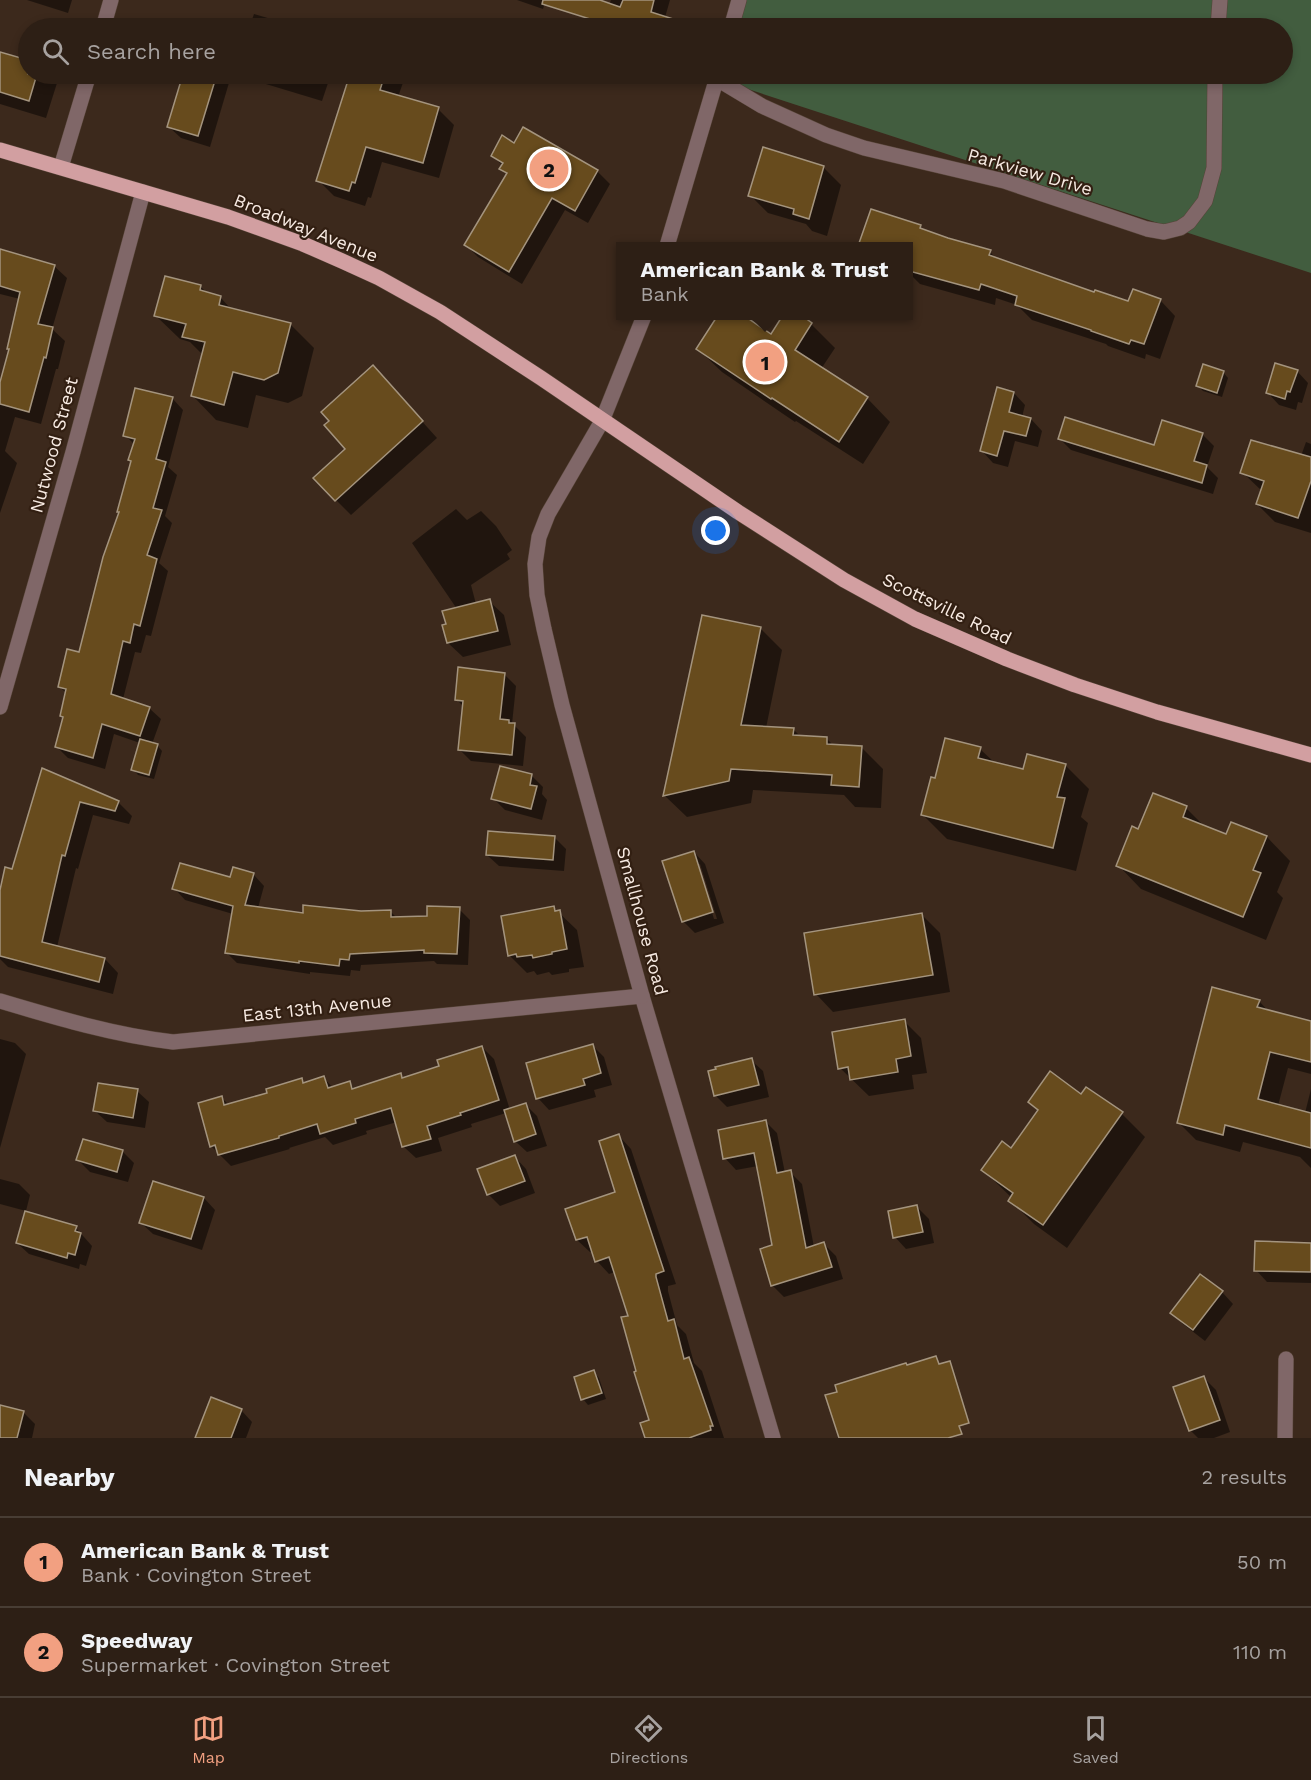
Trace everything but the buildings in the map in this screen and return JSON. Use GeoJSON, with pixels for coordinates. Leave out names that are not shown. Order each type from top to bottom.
{"type":"FeatureCollection","features":[{"type":"Feature","properties":{"kind":"main road","name":"Broadway Avenue"},"geometry":{"type":"LineString","coordinates":[[0,150],[265,230],[303,244],[379,278],[482,339],[602,421]]}},
{"type":"Feature","properties":{"kind":"main road","name":"Scottsville Road"},"geometry":{"type":"LineString","coordinates":[[602,421],[834,573],[915,619],[1007,659],[1075,685],[1157,712],[1311,755]]}},
{"type":"Feature","properties":{"kind":"street"},"geometry":{"type":"LineString","coordinates":[[106,18],[111,0]]}},
{"type":"Feature","properties":{"kind":"street"},"geometry":{"type":"LineString","coordinates":[[734,18],[739,0]]}},
{"type":"Feature","properties":{"kind":"street"},"geometry":{"type":"LineString","coordinates":[[1219,18],[1220,0]]}},
{"type":"Feature","properties":{"kind":"street"},"geometry":{"type":"LineString","coordinates":[[61,167],[86,84]]}},
{"type":"Feature","properties":{"kind":"street"},"geometry":{"type":"LineString","coordinates":[[668,242],[716,84]]}},
{"type":"Feature","properties":{"kind":"street","name":"Parkview Drive"},"geometry":{"type":"LineString","coordinates":[[730,84],[762,105],[826,135],[864,148],[1004,181],[1147,229],[1164,232],[1180,228],[1189,222],[1205,201],[1211,186],[1214,168],[1215,84]]}},
{"type":"Feature","properties":{"kind":"street","name":"Nutwood Street"},"geometry":{"type":"LineString","coordinates":[[0,707],[73,452],[143,192]]}},
{"type":"Feature","properties":{"kind":"street","name":"Smallhouse Road"},"geometry":{"type":"LineString","coordinates":[[642,320],[602,421],[548,514],[539,537],[536,564],[537,595],[562,705],[642,996],[773,1438]]}},
{"type":"Feature","properties":{"kind":"street","name":"East 13th Avenue"},"geometry":{"type":"LineString","coordinates":[[0,1001],[140,1038],[173,1042],[642,996]]}},
{"type":"Feature","properties":{"kind":"street"},"geometry":{"type":"LineString","coordinates":[[1285,1438],[1286,1359]]}},
{"type":"Feature","properties":{"kind":"green space"},"geometry":{"type":"Polygon","coordinates":[[[740,0],[1311,0],[1311,273],[732,84],[1293,84],[1293,18],[735,18],[740,0]]]}},
{"type":"Feature","properties":{"kind":"place","name":"Speedway"},"geometry":{"type":"Point","coordinates":[549,169]}},
{"type":"Feature","properties":{"kind":"place","name":"American Bank & Trust"},"geometry":{"type":"Point","coordinates":[765,362]}}]}
